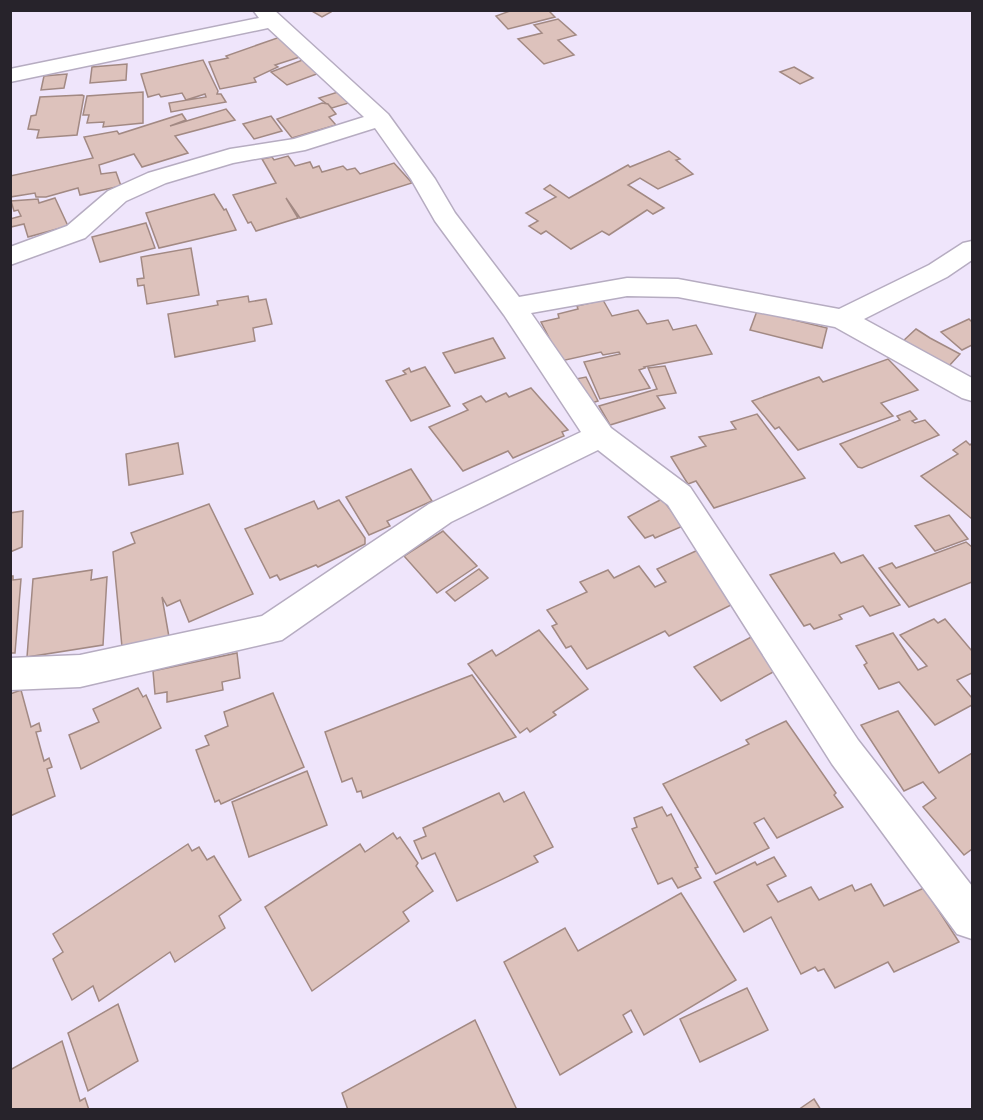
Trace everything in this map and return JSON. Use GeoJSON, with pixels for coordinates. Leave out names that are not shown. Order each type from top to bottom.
{"type":"FeatureCollection","features":[{"type":"Feature","properties":{"kind":"street"},"geometry":{"type":"LineString","coordinates":[[10,76],[268,16],[380,119],[423,179],[444,216],[514,309],[600,436],[679,496],[845,752],[972,919]]}},
{"type":"Feature","properties":{"kind":"street"},"geometry":{"type":"LineString","coordinates":[[10,257],[76,232],[117,196],[157,178],[230,156],[297,145],[380,119]]}},
{"type":"Feature","properties":{"kind":"street"},"geometry":{"type":"LineString","coordinates":[[842,319],[938,270],[972,249]]}},
{"type":"Feature","properties":{"kind":"street"},"geometry":{"type":"LineString","coordinates":[[514,309],[529,303],[627,287],[678,288],[842,319],[972,391]]}},
{"type":"Feature","properties":{"kind":"street"},"geometry":{"type":"LineString","coordinates":[[10,674],[81,671],[270,629],[440,513],[600,436]]}},
{"type":"Feature","properties":{"kind":"building"},"geometry":{"type":"Polygon","coordinates":[[[310,10],[330,10],[331,12],[322,17],[310,10]]]}},
{"type":"Feature","properties":{"kind":"building"},"geometry":{"type":"Polygon","coordinates":[[[513,10],[548,10],[555,17],[508,29],[496,16],[513,10]]]}},
{"type":"Feature","properties":{"kind":"building"},"geometry":{"type":"Polygon","coordinates":[[[558,19],[576,35],[558,40],[574,55],[544,64],[518,39],[542,33],[534,25],[558,19]]]}},
{"type":"Feature","properties":{"kind":"building"},"geometry":{"type":"Polygon","coordinates":[[[280,37],[303,56],[275,65],[278,67],[254,78],[256,82],[220,89],[209,62],[228,58],[226,56],[280,37]]]}},
{"type":"Feature","properties":{"kind":"building"},"geometry":{"type":"Polygon","coordinates":[[[305,59],[322,72],[287,85],[271,72],[305,59]]]}},
{"type":"Feature","properties":{"kind":"building"},"geometry":{"type":"Polygon","coordinates":[[[203,60],[218,91],[217,94],[221,94],[226,102],[171,112],[169,103],[206,97],[205,94],[186,100],[182,93],[148,97],[141,74],[203,60]]]}},
{"type":"Feature","properties":{"kind":"building"},"geometry":{"type":"Polygon","coordinates":[[[127,64],[126,80],[90,83],[92,67],[127,64]]]}},
{"type":"Feature","properties":{"kind":"building"},"geometry":{"type":"Polygon","coordinates":[[[794,67],[813,78],[800,84],[780,72],[794,67]]]}},
{"type":"Feature","properties":{"kind":"building"},"geometry":{"type":"Polygon","coordinates":[[[67,74],[64,88],[41,90],[44,76],[67,74]]]}},
{"type":"Feature","properties":{"kind":"building"},"geometry":{"type":"Polygon","coordinates":[[[341,91],[352,102],[332,108],[319,98],[341,91]]]}},
{"type":"Feature","properties":{"kind":"building"},"geometry":{"type":"Polygon","coordinates":[[[143,92],[143,123],[103,127],[104,122],[87,123],[89,115],[83,115],[87,96],[143,92]]]}},
{"type":"Feature","properties":{"kind":"building"},"geometry":{"type":"Polygon","coordinates":[[[84,96],[77,135],[37,138],[39,130],[28,129],[31,116],[36,115],[40,97],[84,96]]]}},
{"type":"Feature","properties":{"kind":"building"},"geometry":{"type":"Polygon","coordinates":[[[322,103],[328,104],[336,114],[329,117],[336,125],[292,138],[277,119],[322,103]]]}},
{"type":"Feature","properties":{"kind":"building"},"geometry":{"type":"Polygon","coordinates":[[[226,109],[235,120],[175,136],[188,153],[142,167],[134,154],[99,165],[101,174],[116,172],[121,186],[80,195],[78,188],[46,197],[36,197],[35,193],[10,197],[10,176],[93,158],[84,137],[117,131],[119,134],[182,114],[186,120],[170,126],[226,109]]]}},
{"type":"Feature","properties":{"kind":"building"},"geometry":{"type":"Polygon","coordinates":[[[271,116],[282,131],[254,139],[243,124],[271,116]]]}},
{"type":"Feature","properties":{"kind":"building"},"geometry":{"type":"Polygon","coordinates":[[[669,151],[680,159],[676,160],[693,174],[658,189],[640,178],[628,185],[664,208],[653,214],[647,210],[609,235],[602,231],[571,249],[546,231],[541,234],[529,226],[538,221],[526,213],[556,197],[544,189],[550,185],[569,198],[628,165],[630,167],[669,151]]]}},
{"type":"Feature","properties":{"kind":"building"},"geometry":{"type":"Polygon","coordinates":[[[288,156],[295,166],[310,162],[313,168],[319,166],[322,172],[343,166],[347,170],[355,168],[360,174],[394,163],[412,183],[300,218],[286,198],[298,218],[256,231],[251,222],[248,223],[233,195],[276,183],[262,159],[272,157],[274,160],[288,156]]]}},
{"type":"Feature","properties":{"kind":"building"},"geometry":{"type":"Polygon","coordinates":[[[214,194],[224,210],[226,209],[236,230],[159,248],[146,213],[214,194]]]}},
{"type":"Feature","properties":{"kind":"building"},"geometry":{"type":"Polygon","coordinates":[[[55,198],[68,226],[28,237],[24,224],[11,227],[10,219],[21,216],[18,210],[14,211],[11,201],[38,199],[39,203],[55,198]]]}},
{"type":"Feature","properties":{"kind":"building"},"geometry":{"type":"Polygon","coordinates":[[[146,223],[155,248],[100,262],[92,237],[146,223]]]}},
{"type":"Feature","properties":{"kind":"building"},"geometry":{"type":"Polygon","coordinates":[[[191,248],[199,295],[147,304],[144,285],[138,286],[137,279],[144,278],[141,257],[191,248]]]}},
{"type":"Feature","properties":{"kind":"building"},"geometry":{"type":"Polygon","coordinates":[[[248,296],[249,302],[266,299],[272,324],[253,328],[255,341],[175,357],[168,314],[218,305],[217,301],[248,296]]]}},
{"type":"Feature","properties":{"kind":"building"},"geometry":{"type":"Polygon","coordinates":[[[603,300],[612,316],[638,310],[647,324],[668,320],[673,330],[696,325],[712,354],[644,367],[639,370],[650,388],[600,399],[584,362],[620,354],[619,352],[603,355],[601,352],[561,361],[541,322],[559,318],[558,314],[578,309],[577,306],[603,300]]]}},
{"type":"Feature","properties":{"kind":"building"},"geometry":{"type":"Polygon","coordinates":[[[757,311],[827,328],[822,348],[750,330],[757,311]]]}},
{"type":"Feature","properties":{"kind":"building"},"geometry":{"type":"Polygon","coordinates":[[[969,319],[972,322],[972,345],[962,350],[941,332],[969,319]]]}},
{"type":"Feature","properties":{"kind":"building"},"geometry":{"type":"Polygon","coordinates":[[[916,329],[960,354],[948,367],[902,342],[916,329]]]}},
{"type":"Feature","properties":{"kind":"building"},"geometry":{"type":"Polygon","coordinates":[[[493,338],[505,358],[455,373],[443,353],[493,338]]]}},
{"type":"Feature","properties":{"kind":"building"},"geometry":{"type":"Polygon","coordinates":[[[888,359],[918,390],[881,403],[893,416],[798,450],[779,427],[775,429],[752,401],[819,377],[823,382],[888,359]]]}},
{"type":"Feature","properties":{"kind":"building"},"geometry":{"type":"Polygon","coordinates":[[[665,366],[676,393],[657,396],[665,408],[610,425],[599,406],[657,389],[648,368],[665,366]]]}},
{"type":"Feature","properties":{"kind":"building"},"geometry":{"type":"Polygon","coordinates":[[[425,367],[450,406],[411,421],[386,381],[406,374],[403,371],[409,368],[411,372],[425,367]]]}},
{"type":"Feature","properties":{"kind":"building"},"geometry":{"type":"Polygon","coordinates":[[[586,377],[598,401],[588,404],[576,379],[586,377]]]}},
{"type":"Feature","properties":{"kind":"building"},"geometry":{"type":"Polygon","coordinates":[[[531,388],[568,430],[562,432],[564,436],[513,458],[508,451],[463,471],[429,427],[468,410],[463,404],[481,396],[486,402],[506,393],[509,397],[531,388]]]}},
{"type":"Feature","properties":{"kind":"building"},"geometry":{"type":"Polygon","coordinates":[[[910,411],[917,419],[912,421],[915,423],[925,420],[939,435],[862,468],[858,467],[840,444],[900,420],[897,416],[910,411]]]}},
{"type":"Feature","properties":{"kind":"building"},"geometry":{"type":"Polygon","coordinates":[[[757,414],[805,478],[714,508],[696,481],[688,484],[671,457],[706,446],[699,437],[736,429],[731,422],[757,414]]]}},
{"type":"Feature","properties":{"kind":"building"},"geometry":{"type":"Polygon","coordinates":[[[966,441],[970,445],[972,443],[972,519],[921,476],[958,454],[953,450],[966,441]]]}},
{"type":"Feature","properties":{"kind":"building"},"geometry":{"type":"Polygon","coordinates":[[[178,443],[183,474],[129,485],[126,454],[178,443]]]}},
{"type":"Feature","properties":{"kind":"building"},"geometry":{"type":"Polygon","coordinates":[[[411,469],[432,501],[387,521],[390,526],[369,535],[346,497],[411,469]]]}},
{"type":"Feature","properties":{"kind":"building"},"geometry":{"type":"Polygon","coordinates":[[[662,499],[683,526],[655,538],[653,535],[645,538],[628,517],[662,499]]]}},
{"type":"Feature","properties":{"kind":"building"},"geometry":{"type":"Polygon","coordinates":[[[339,500],[365,538],[365,544],[318,567],[316,565],[280,580],[277,575],[270,578],[245,529],[314,501],[318,509],[339,500]]]}},
{"type":"Feature","properties":{"kind":"building"},"geometry":{"type":"Polygon","coordinates":[[[209,504],[253,594],[189,622],[180,600],[167,606],[162,597],[169,637],[122,647],[113,552],[135,543],[131,533],[209,504]]]}},
{"type":"Feature","properties":{"kind":"building"},"geometry":{"type":"Polygon","coordinates":[[[23,511],[22,547],[10,552],[10,513],[23,511]]]}},
{"type":"Feature","properties":{"kind":"building"},"geometry":{"type":"Polygon","coordinates":[[[949,515],[968,539],[935,551],[915,526],[949,515]]]}},
{"type":"Feature","properties":{"kind":"building"},"geometry":{"type":"Polygon","coordinates":[[[443,531],[477,566],[437,593],[404,556],[443,531]]]}},
{"type":"Feature","properties":{"kind":"building"},"geometry":{"type":"Polygon","coordinates":[[[966,542],[972,547],[972,582],[909,607],[879,568],[892,563],[896,568],[966,542]]]}},
{"type":"Feature","properties":{"kind":"building"},"geometry":{"type":"Polygon","coordinates":[[[698,550],[739,601],[669,636],[665,631],[587,669],[571,646],[566,648],[552,626],[557,624],[547,610],[587,592],[580,582],[608,570],[614,578],[639,566],[655,587],[666,582],[657,569],[698,550]]]}},
{"type":"Feature","properties":{"kind":"building"},"geometry":{"type":"Polygon","coordinates":[[[834,553],[841,563],[863,555],[900,605],[870,616],[863,606],[839,615],[842,619],[814,629],[810,624],[804,626],[770,575],[834,553]]]}},
{"type":"Feature","properties":{"kind":"building"},"geometry":{"type":"Polygon","coordinates":[[[479,569],[488,578],[455,601],[446,592],[479,569]]]}},
{"type":"Feature","properties":{"kind":"building"},"geometry":{"type":"Polygon","coordinates":[[[92,570],[91,580],[107,577],[103,645],[27,657],[33,579],[92,570]]]}},
{"type":"Feature","properties":{"kind":"building"},"geometry":{"type":"Polygon","coordinates":[[[10,576],[13,576],[13,580],[21,579],[15,653],[10,653],[10,576]]]}},
{"type":"Feature","properties":{"kind":"building"},"geometry":{"type":"Polygon","coordinates":[[[934,619],[938,623],[945,619],[972,651],[972,673],[957,680],[972,698],[972,705],[935,725],[899,682],[879,689],[864,665],[867,663],[856,646],[893,633],[918,670],[927,666],[900,635],[934,619]]]}},
{"type":"Feature","properties":{"kind":"building"},"geometry":{"type":"Polygon","coordinates":[[[539,630],[588,689],[553,712],[556,715],[530,732],[527,728],[520,733],[468,664],[492,650],[496,656],[539,630]]]}},
{"type":"Feature","properties":{"kind":"building"},"geometry":{"type":"Polygon","coordinates":[[[757,634],[784,666],[721,701],[694,667],[757,634]]]}},
{"type":"Feature","properties":{"kind":"building"},"geometry":{"type":"Polygon","coordinates":[[[237,653],[240,678],[222,682],[223,690],[167,702],[167,692],[155,694],[153,671],[237,653]]]}},
{"type":"Feature","properties":{"kind":"building"},"geometry":{"type":"Polygon","coordinates":[[[472,675],[516,737],[363,798],[361,791],[357,792],[352,778],[342,782],[325,732],[472,675]]]}},
{"type":"Feature","properties":{"kind":"building"},"geometry":{"type":"Polygon","coordinates":[[[138,688],[143,697],[146,695],[161,728],[81,769],[69,735],[99,722],[93,709],[138,688]]]}},
{"type":"Feature","properties":{"kind":"building"},"geometry":{"type":"Polygon","coordinates":[[[21,690],[31,727],[39,723],[41,731],[36,732],[44,761],[49,758],[52,767],[47,769],[55,796],[10,816],[10,694],[21,690]]]}},
{"type":"Feature","properties":{"kind":"building"},"geometry":{"type":"Polygon","coordinates":[[[273,693],[304,767],[221,804],[219,800],[215,802],[196,750],[209,745],[205,736],[228,726],[224,712],[273,693]]]}},
{"type":"Feature","properties":{"kind":"building"},"geometry":{"type":"Polygon","coordinates":[[[898,711],[939,773],[972,753],[972,849],[964,855],[923,807],[936,798],[923,782],[904,791],[861,725],[898,711]]]}},
{"type":"Feature","properties":{"kind":"building"},"geometry":{"type":"Polygon","coordinates":[[[786,721],[836,793],[834,795],[843,807],[777,838],[764,818],[754,823],[769,848],[716,874],[663,784],[749,744],[746,740],[786,721]]]}},
{"type":"Feature","properties":{"kind":"building"},"geometry":{"type":"Polygon","coordinates":[[[307,771],[327,825],[249,857],[232,802],[307,771]]]}},
{"type":"Feature","properties":{"kind":"building"},"geometry":{"type":"Polygon","coordinates":[[[524,792],[553,847],[534,856],[538,862],[457,901],[435,853],[422,859],[414,841],[426,836],[423,828],[499,793],[504,802],[524,792]]]}},
{"type":"Feature","properties":{"kind":"building"},"geometry":{"type":"Polygon","coordinates":[[[662,807],[667,816],[671,814],[698,867],[695,868],[701,878],[678,888],[672,878],[658,884],[632,829],[637,827],[634,818],[662,807]]]}},
{"type":"Feature","properties":{"kind":"building"},"geometry":{"type":"Polygon","coordinates":[[[393,833],[397,839],[400,837],[418,863],[416,866],[433,891],[403,912],[409,921],[312,991],[265,907],[360,844],[365,852],[393,833]]]}},
{"type":"Feature","properties":{"kind":"building"},"geometry":{"type":"Polygon","coordinates":[[[188,844],[192,851],[199,847],[207,860],[214,856],[241,900],[219,916],[225,928],[175,962],[170,952],[99,1001],[93,986],[72,1000],[53,959],[63,952],[53,934],[188,844]]]}},
{"type":"Feature","properties":{"kind":"building"},"geometry":{"type":"Polygon","coordinates":[[[774,857],[786,876],[767,885],[778,902],[811,887],[819,900],[852,885],[855,891],[871,884],[884,906],[924,888],[959,942],[894,972],[888,962],[835,988],[824,969],[818,971],[815,967],[801,974],[771,917],[744,932],[714,882],[755,862],[757,865],[774,857]]]}},
{"type":"Feature","properties":{"kind":"building"},"geometry":{"type":"Polygon","coordinates":[[[681,893],[736,980],[644,1035],[631,1010],[623,1015],[632,1032],[560,1075],[504,962],[565,928],[578,951],[681,893]]]}},
{"type":"Feature","properties":{"kind":"building"},"geometry":{"type":"Polygon","coordinates":[[[747,988],[768,1030],[700,1062],[680,1019],[747,988]]]}},
{"type":"Feature","properties":{"kind":"building"},"geometry":{"type":"Polygon","coordinates":[[[118,1004],[138,1061],[88,1091],[68,1033],[118,1004]]]}},
{"type":"Feature","properties":{"kind":"building"},"geometry":{"type":"Polygon","coordinates":[[[475,1020],[517,1110],[348,1110],[342,1093],[475,1020]]]}},
{"type":"Feature","properties":{"kind":"building"},"geometry":{"type":"Polygon","coordinates":[[[62,1041],[80,1101],[85,1098],[89,1110],[10,1110],[10,1070],[62,1041]]]}},
{"type":"Feature","properties":{"kind":"building"},"geometry":{"type":"Polygon","coordinates":[[[814,1099],[821,1110],[798,1110],[814,1099]]]}}]}
